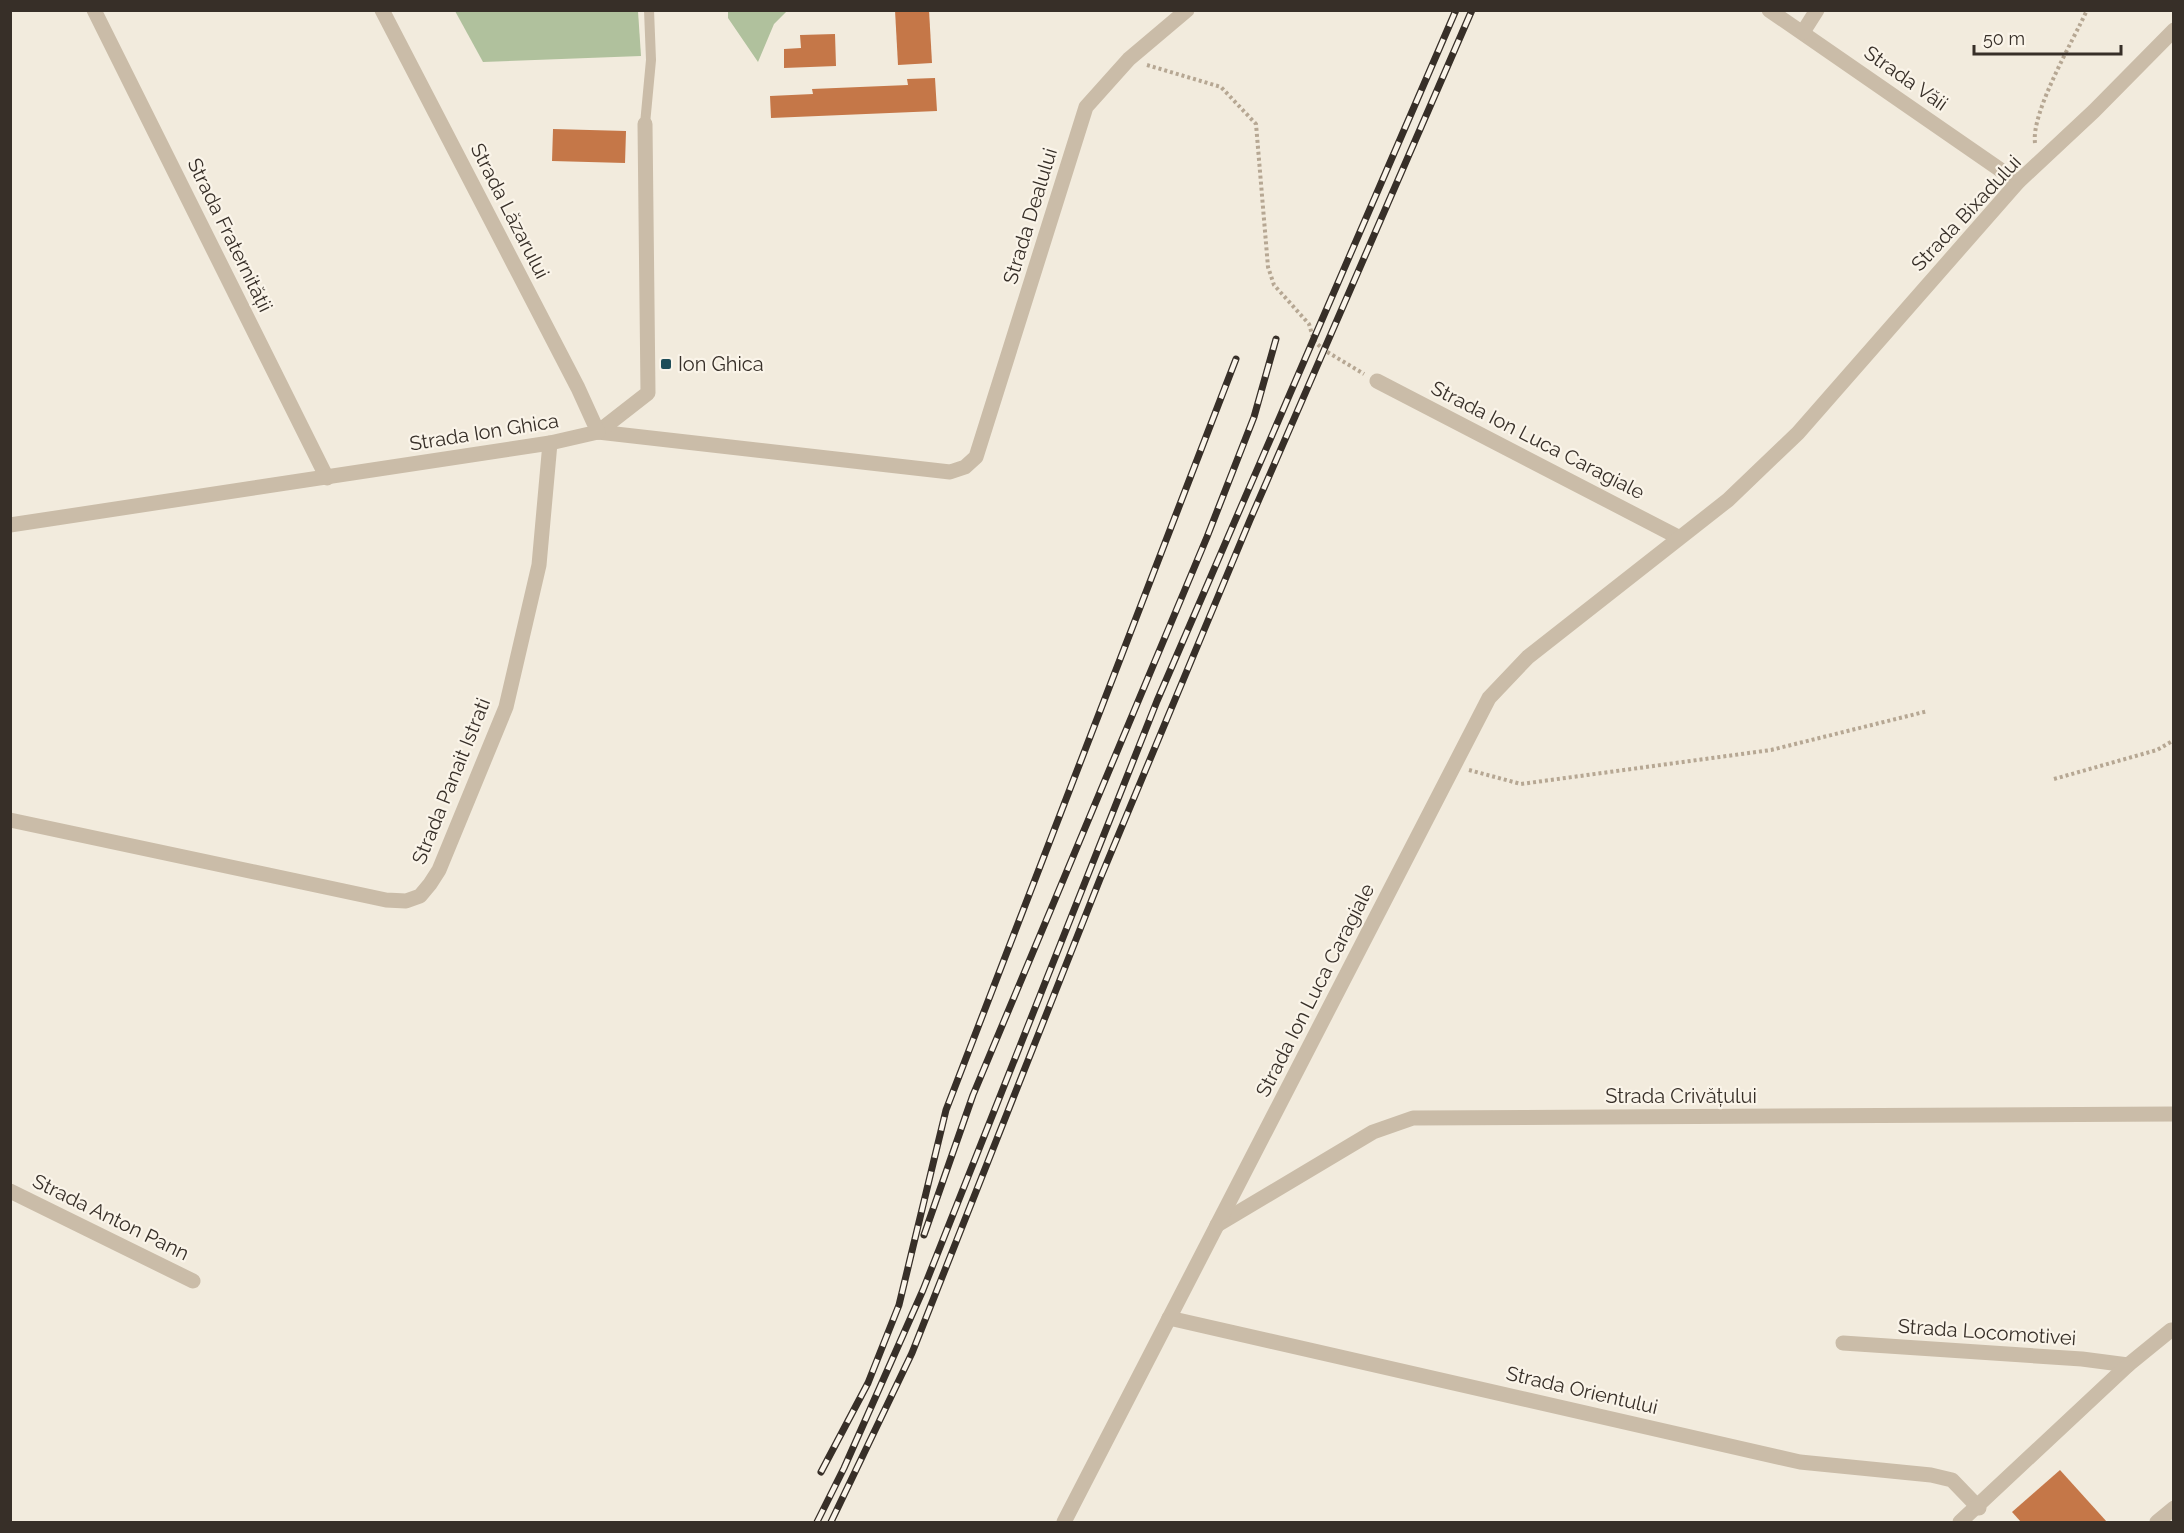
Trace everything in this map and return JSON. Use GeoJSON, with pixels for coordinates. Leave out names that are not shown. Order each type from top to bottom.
{"type":"FeatureCollection","features":[{"type":"Feature","properties":{"kind":"street","name":"Strada Fraternității"},"geometry":{"type":"LineString","coordinates":[[94,10],[327,478]]}},
{"type":"Feature","properties":{"kind":"street","name":"Strada Lăzarului"},"geometry":{"type":"LineString","coordinates":[[382,10],[578,388],[598,432]]}},
{"type":"Feature","properties":{"kind":"street","name":"Strada Dealului"},"geometry":{"type":"LineString","coordinates":[[965,467],[976,457],[1086,107],[1129,59],[1186,10]]}},
{"type":"Feature","properties":{"kind":"street","name":"Strada Văii"},"geometry":{"type":"LineString","coordinates":[[1769,10],[2018,182]]}},
{"type":"Feature","properties":{"kind":"street"},"geometry":{"type":"LineString","coordinates":[[1803,32],[1817,10]]}},
{"type":"Feature","properties":{"kind":"street","name":"Strada Bixadului"},"geometry":{"type":"LineString","coordinates":[[1798,433],[2018,182],[2038,166],[2174,30]]}},
{"type":"Feature","properties":{"kind":"street"},"geometry":{"type":"LineString","coordinates":[[598,432],[648,393],[645,124]]}},
{"type":"Feature","properties":{"kind":"street","name":"Strada Ion Luca Caragiale"},"geometry":{"type":"LineString","coordinates":[[1377,381],[1678,537]]}},
{"type":"Feature","properties":{"kind":"street","name":"Strada Ion Ghica"},"geometry":{"type":"LineString","coordinates":[[10,525],[550,443],[598,432],[950,472],[965,467]]}},
{"type":"Feature","properties":{"kind":"street","name":"Strada Ion Luca Caragiale"},"geometry":{"type":"LineString","coordinates":[[1064,1522],[1489,698],[1528,657],[1728,500],[1798,433]]}},
{"type":"Feature","properties":{"kind":"street","name":"Strada Panait Istrati"},"geometry":{"type":"LineString","coordinates":[[10,820],[386,900],[406,901],[420,896],[439,870],[506,707],[539,565],[550,443]]}},
{"type":"Feature","properties":{"kind":"street","name":"Strada Crivățului"},"geometry":{"type":"LineString","coordinates":[[1217,1225],[1373,1132],[1413,1118],[2174,1114]]}},
{"type":"Feature","properties":{"kind":"street","name":"Strada Anton Pann"},"geometry":{"type":"LineString","coordinates":[[10,1191],[194,1281]]}},
{"type":"Feature","properties":{"kind":"street","name":"Strada Orientului"},"geometry":{"type":"LineString","coordinates":[[1169,1318],[1800,1462],[1931,1475],[1952,1480],[1978,1508]]}},
{"type":"Feature","properties":{"kind":"street"},"geometry":{"type":"LineString","coordinates":[[1960,1522],[1978,1508],[2128,1365],[2171,1330]]}},
{"type":"Feature","properties":{"kind":"street","name":"Strada Locomotivei"},"geometry":{"type":"LineString","coordinates":[[1843,1343],[2082,1359],[2128,1365]]}},
{"type":"Feature","properties":{"kind":"street"},"geometry":{"type":"LineString","coordinates":[[2157,1522],[2174,1508]]}},
{"type":"Feature","properties":{"kind":"lane"},"geometry":{"type":"LineString","coordinates":[[645,124],[651,60],[649,10]]}},
{"type":"Feature","properties":{"kind":"path"},"geometry":{"type":"LineString","coordinates":[[2038,166],[2034,131],[2042,107],[2086,10]]}},
{"type":"Feature","properties":{"kind":"path"},"geometry":{"type":"LineString","coordinates":[[1129,59],[1221,87],[1256,124],[1268,267],[1274,285],[1309,324],[1314,341],[1324,350],[1377,381]]}},
{"type":"Feature","properties":{"kind":"path"},"geometry":{"type":"LineString","coordinates":[[1454,765],[1521,784],[1771,750],[1928,711]]}},
{"type":"Feature","properties":{"kind":"path"},"geometry":{"type":"LineString","coordinates":[[2054,779],[2157,750],[2174,740]]}},
{"type":"Feature","properties":{"kind":"green space"},"geometry":{"type":"Polygon","coordinates":[[[455,11],[638,11],[641,56],[483,62],[455,11]]]}},
{"type":"Feature","properties":{"kind":"green space"},"geometry":{"type":"Polygon","coordinates":[[[728,11],[787,11],[774,24],[758,62],[728,18],[728,11]]]}},
{"type":"Feature","properties":{"kind":"building"},"geometry":{"type":"Polygon","coordinates":[[[895,10],[929,10],[932,63],[898,65],[895,10]]]}},
{"type":"Feature","properties":{"kind":"building"},"geometry":{"type":"Polygon","coordinates":[[[835,34],[836,66],[784,68],[784,49],[801,48],[800,35],[835,34]]]}},
{"type":"Feature","properties":{"kind":"building"},"geometry":{"type":"Polygon","coordinates":[[[935,78],[937,111],[771,118],[770,96],[813,94],[812,89],[908,85],[907,79],[935,78]]]}},
{"type":"Feature","properties":{"kind":"building"},"geometry":{"type":"Polygon","coordinates":[[[553,129],[626,131],[625,163],[552,161],[553,129]]]}},
{"type":"Feature","properties":{"kind":"building"},"geometry":{"type":"Polygon","coordinates":[[[2060,1470],[2107,1522],[2021,1522],[2012,1512],[2060,1470]]]}},
{"type":"Feature","properties":{"kind":"railway"},"geometry":{"type":"LineString","coordinates":[[817,1522],[844,1468],[923,1290],[1157,701],[1456,10]]}},
{"type":"Feature","properties":{"kind":"railway"},"geometry":{"type":"LineString","coordinates":[[831,1522],[912,1353],[1100,879],[1250,520],[1472,10]]}},
{"type":"Feature","properties":{"kind":"railway"},"geometry":{"type":"LineString","coordinates":[[924,1235],[973,1095],[1207,537],[1254,417],[1276,339]]}},
{"type":"Feature","properties":{"kind":"railway"},"geometry":{"type":"LineString","coordinates":[[821,1472],[868,1383],[899,1305],[946,1110],[1236,359]]}},
{"type":"Feature","properties":{"kind":"place","name":"Ion Ghica"},"geometry":{"type":"Point","coordinates":[666,364]}}]}
